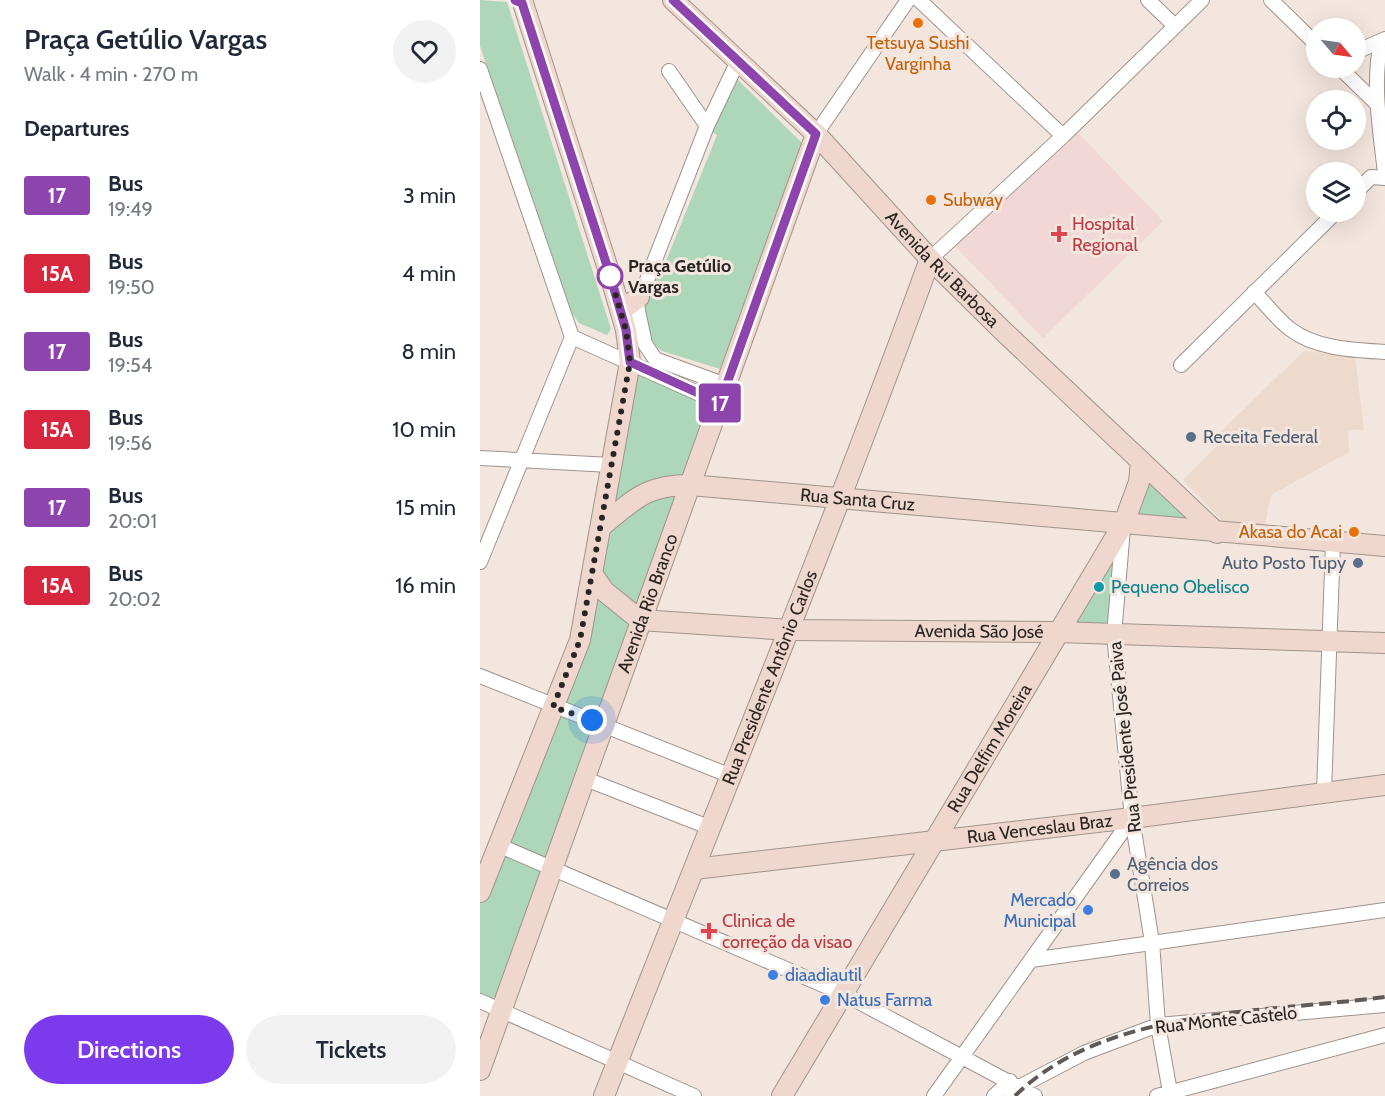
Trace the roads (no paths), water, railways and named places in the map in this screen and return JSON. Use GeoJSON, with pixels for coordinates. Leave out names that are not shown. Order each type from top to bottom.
{"type":"FeatureCollection","features":[{"type":"Feature","properties":{"kind":"main road","name":"Avenida Rui Barbosa"},"geometry":{"type":"LineString","coordinates":[[673,0],[737,63],[816,134],[930,259],[1217,533]]}},
{"type":"Feature","properties":{"kind":"main road"},"geometry":{"type":"LineString","coordinates":[[480,892],[580,640],[603,525],[630,362],[626,330],[618,302],[520,1]]}},
{"type":"Feature","properties":{"kind":"main road","name":"Avenida Rio Branco"},"geometry":{"type":"LineString","coordinates":[[480,1070],[550,869],[816,134]]}},
{"type":"Feature","properties":{"kind":"main road","name":"Rua Presidente Antônio Carlos"},"geometry":{"type":"LineString","coordinates":[[604,1096],[790,630],[930,259]]}},
{"type":"Feature","properties":{"kind":"main road"},"geometry":{"type":"LineString","coordinates":[[618,302],[629,305],[639,297]]}},
{"type":"Feature","properties":{"kind":"main road","name":"Rua Delfim Moreira"},"geometry":{"type":"LineString","coordinates":[[782,1096],[937,840],[1124,523],[1139,482],[1141,461]]}},
{"type":"Feature","properties":{"kind":"main road","name":"Rua Santa Cruz"},"geometry":{"type":"LineString","coordinates":[[603,525],[647,492],[661,486],[690,485],[1124,523],[1146,523],[1217,533]]}},
{"type":"Feature","properties":{"kind":"main road"},"geometry":{"type":"LineString","coordinates":[[1217,533],[1385,546]]}},
{"type":"Feature","properties":{"kind":"main road"},"geometry":{"type":"LineString","coordinates":[[593,575],[620,606],[640,620]]}},
{"type":"Feature","properties":{"kind":"main road","name":"Avenida São José"},"geometry":{"type":"LineString","coordinates":[[640,620],[790,630],[1058,632],[1385,643]]}},
{"type":"Feature","properties":{"kind":"main road","name":"Rua Venceslau Braz"},"geometry":{"type":"LineString","coordinates":[[694,869],[1132,818],[1385,785]]}},
{"type":"Feature","properties":{"kind":"street"},"geometry":{"type":"LineString","coordinates":[[816,134],[908,0]]}},
{"type":"Feature","properties":{"kind":"street"},"geometry":{"type":"LineString","coordinates":[[919,0],[1064,136]]}},
{"type":"Feature","properties":{"kind":"street"},"geometry":{"type":"LineString","coordinates":[[1148,0],[1175,26]]}},
{"type":"Feature","properties":{"kind":"street"},"geometry":{"type":"LineString","coordinates":[[930,259],[1064,136],[1202,0]]}},
{"type":"Feature","properties":{"kind":"street"},"geometry":{"type":"LineString","coordinates":[[1271,0],[1306,34]]}},
{"type":"Feature","properties":{"kind":"street"},"geometry":{"type":"LineString","coordinates":[[1366,48],[1383,40]]}},
{"type":"Feature","properties":{"kind":"street"},"geometry":{"type":"LineString","coordinates":[[1383,40],[1376,67],[1376,103],[1385,173]]}},
{"type":"Feature","properties":{"kind":"street"},"geometry":{"type":"LineString","coordinates":[[723,394],[650,354],[642,333],[637,306],[707,126],[737,63]]}},
{"type":"Feature","properties":{"kind":"street"},"geometry":{"type":"LineString","coordinates":[[480,69],[572,337],[480,562]]}},
{"type":"Feature","properties":{"kind":"street"},"geometry":{"type":"LineString","coordinates":[[669,71],[707,126]]}},
{"type":"Feature","properties":{"kind":"street"},"geometry":{"type":"LineString","coordinates":[[1350,78],[1376,103]]}},
{"type":"Feature","properties":{"kind":"street"},"geometry":{"type":"LineString","coordinates":[[1366,182],[1371,177],[1385,178]]}},
{"type":"Feature","properties":{"kind":"street"},"geometry":{"type":"LineString","coordinates":[[1181,365],[1326,222]]}},
{"type":"Feature","properties":{"kind":"street"},"geometry":{"type":"LineString","coordinates":[[1254,292],[1290,330],[1317,343],[1350,350],[1385,352]]}},
{"type":"Feature","properties":{"kind":"street"},"geometry":{"type":"LineString","coordinates":[[572,337],[630,362],[723,394]]}},
{"type":"Feature","properties":{"kind":"street"},"geometry":{"type":"LineString","coordinates":[[480,458],[612,465]]}},
{"type":"Feature","properties":{"kind":"street","name":"Rua Presidente José Paiva"},"geometry":{"type":"LineString","coordinates":[[1124,523],[1114,635],[1132,818],[1152,942],[1163,1094]]}},
{"type":"Feature","properties":{"kind":"street"},"geometry":{"type":"LineString","coordinates":[[1324,792],[1333,542]]}},
{"type":"Feature","properties":{"kind":"street"},"geometry":{"type":"LineString","coordinates":[[480,676],[731,776]]}},
{"type":"Feature","properties":{"kind":"street"},"geometry":{"type":"LineString","coordinates":[[583,778],[711,828]]}},
{"type":"Feature","properties":{"kind":"street"},"geometry":{"type":"LineString","coordinates":[[934,1096],[1132,818]]}},
{"type":"Feature","properties":{"kind":"street"},"geometry":{"type":"LineString","coordinates":[[498,845],[844,994],[962,1056],[1014,1088],[1035,1096]]}},
{"type":"Feature","properties":{"kind":"street"},"geometry":{"type":"LineString","coordinates":[[1031,960],[1385,910]]}},
{"type":"Feature","properties":{"kind":"street"},"geometry":{"type":"LineString","coordinates":[[480,1001],[617,1064],[694,1096]]}},
{"type":"Feature","properties":{"kind":"street","name":"Rua Monte Castelo"},"geometry":{"type":"LineString","coordinates":[[994,1096],[1089,1050],[1158,1025],[1385,1005]]}},
{"type":"Feature","properties":{"kind":"street"},"geometry":{"type":"LineString","coordinates":[[1163,1094],[1385,1035]]}},
{"type":"Feature","properties":{"kind":"railway"},"geometry":{"type":"LineString","coordinates":[[1015,1096],[1052,1067],[1094,1045],[1140,1030],[1189,1019],[1239,1012],[1385,997]]}},
{"type":"Feature","properties":{"kind":"place","name":"Tetsuya Sushi Varginha"},"geometry":{"type":"Point","coordinates":[918,23]}},
{"type":"Feature","properties":{"kind":"place","name":"Subway"},"geometry":{"type":"Point","coordinates":[931,200]}},
{"type":"Feature","properties":{"kind":"place","name":"Hospital Regional"},"geometry":{"type":"Point","coordinates":[1059,234]}},
{"type":"Feature","properties":{"kind":"place","name":"Praça Getúlio Vargas"},"geometry":{"type":"Point","coordinates":[610,276]}},
{"type":"Feature","properties":{"kind":"place","name":"Receita Federal"},"geometry":{"type":"Point","coordinates":[1191,437]}},
{"type":"Feature","properties":{"kind":"place","name":"Akasa do Acai"},"geometry":{"type":"Point","coordinates":[1354,532]}},
{"type":"Feature","properties":{"kind":"place","name":"Auto Posto Tupy"},"geometry":{"type":"Point","coordinates":[1358,563]}},
{"type":"Feature","properties":{"kind":"place","name":"Pequeno Obelisco"},"geometry":{"type":"Point","coordinates":[1099,587]}},
{"type":"Feature","properties":{"kind":"place","name":"Agência dos Correios"},"geometry":{"type":"Point","coordinates":[1115,874]}},
{"type":"Feature","properties":{"kind":"place","name":"Mercado Municipal"},"geometry":{"type":"Point","coordinates":[1088,910]}},
{"type":"Feature","properties":{"kind":"place","name":"Clinica de correção da visao"},"geometry":{"type":"Point","coordinates":[709,931]}},
{"type":"Feature","properties":{"kind":"place","name":"diaadiautil"},"geometry":{"type":"Point","coordinates":[773,975]}},
{"type":"Feature","properties":{"kind":"place","name":"Natus Farma"},"geometry":{"type":"Point","coordinates":[825,1000]}}]}
